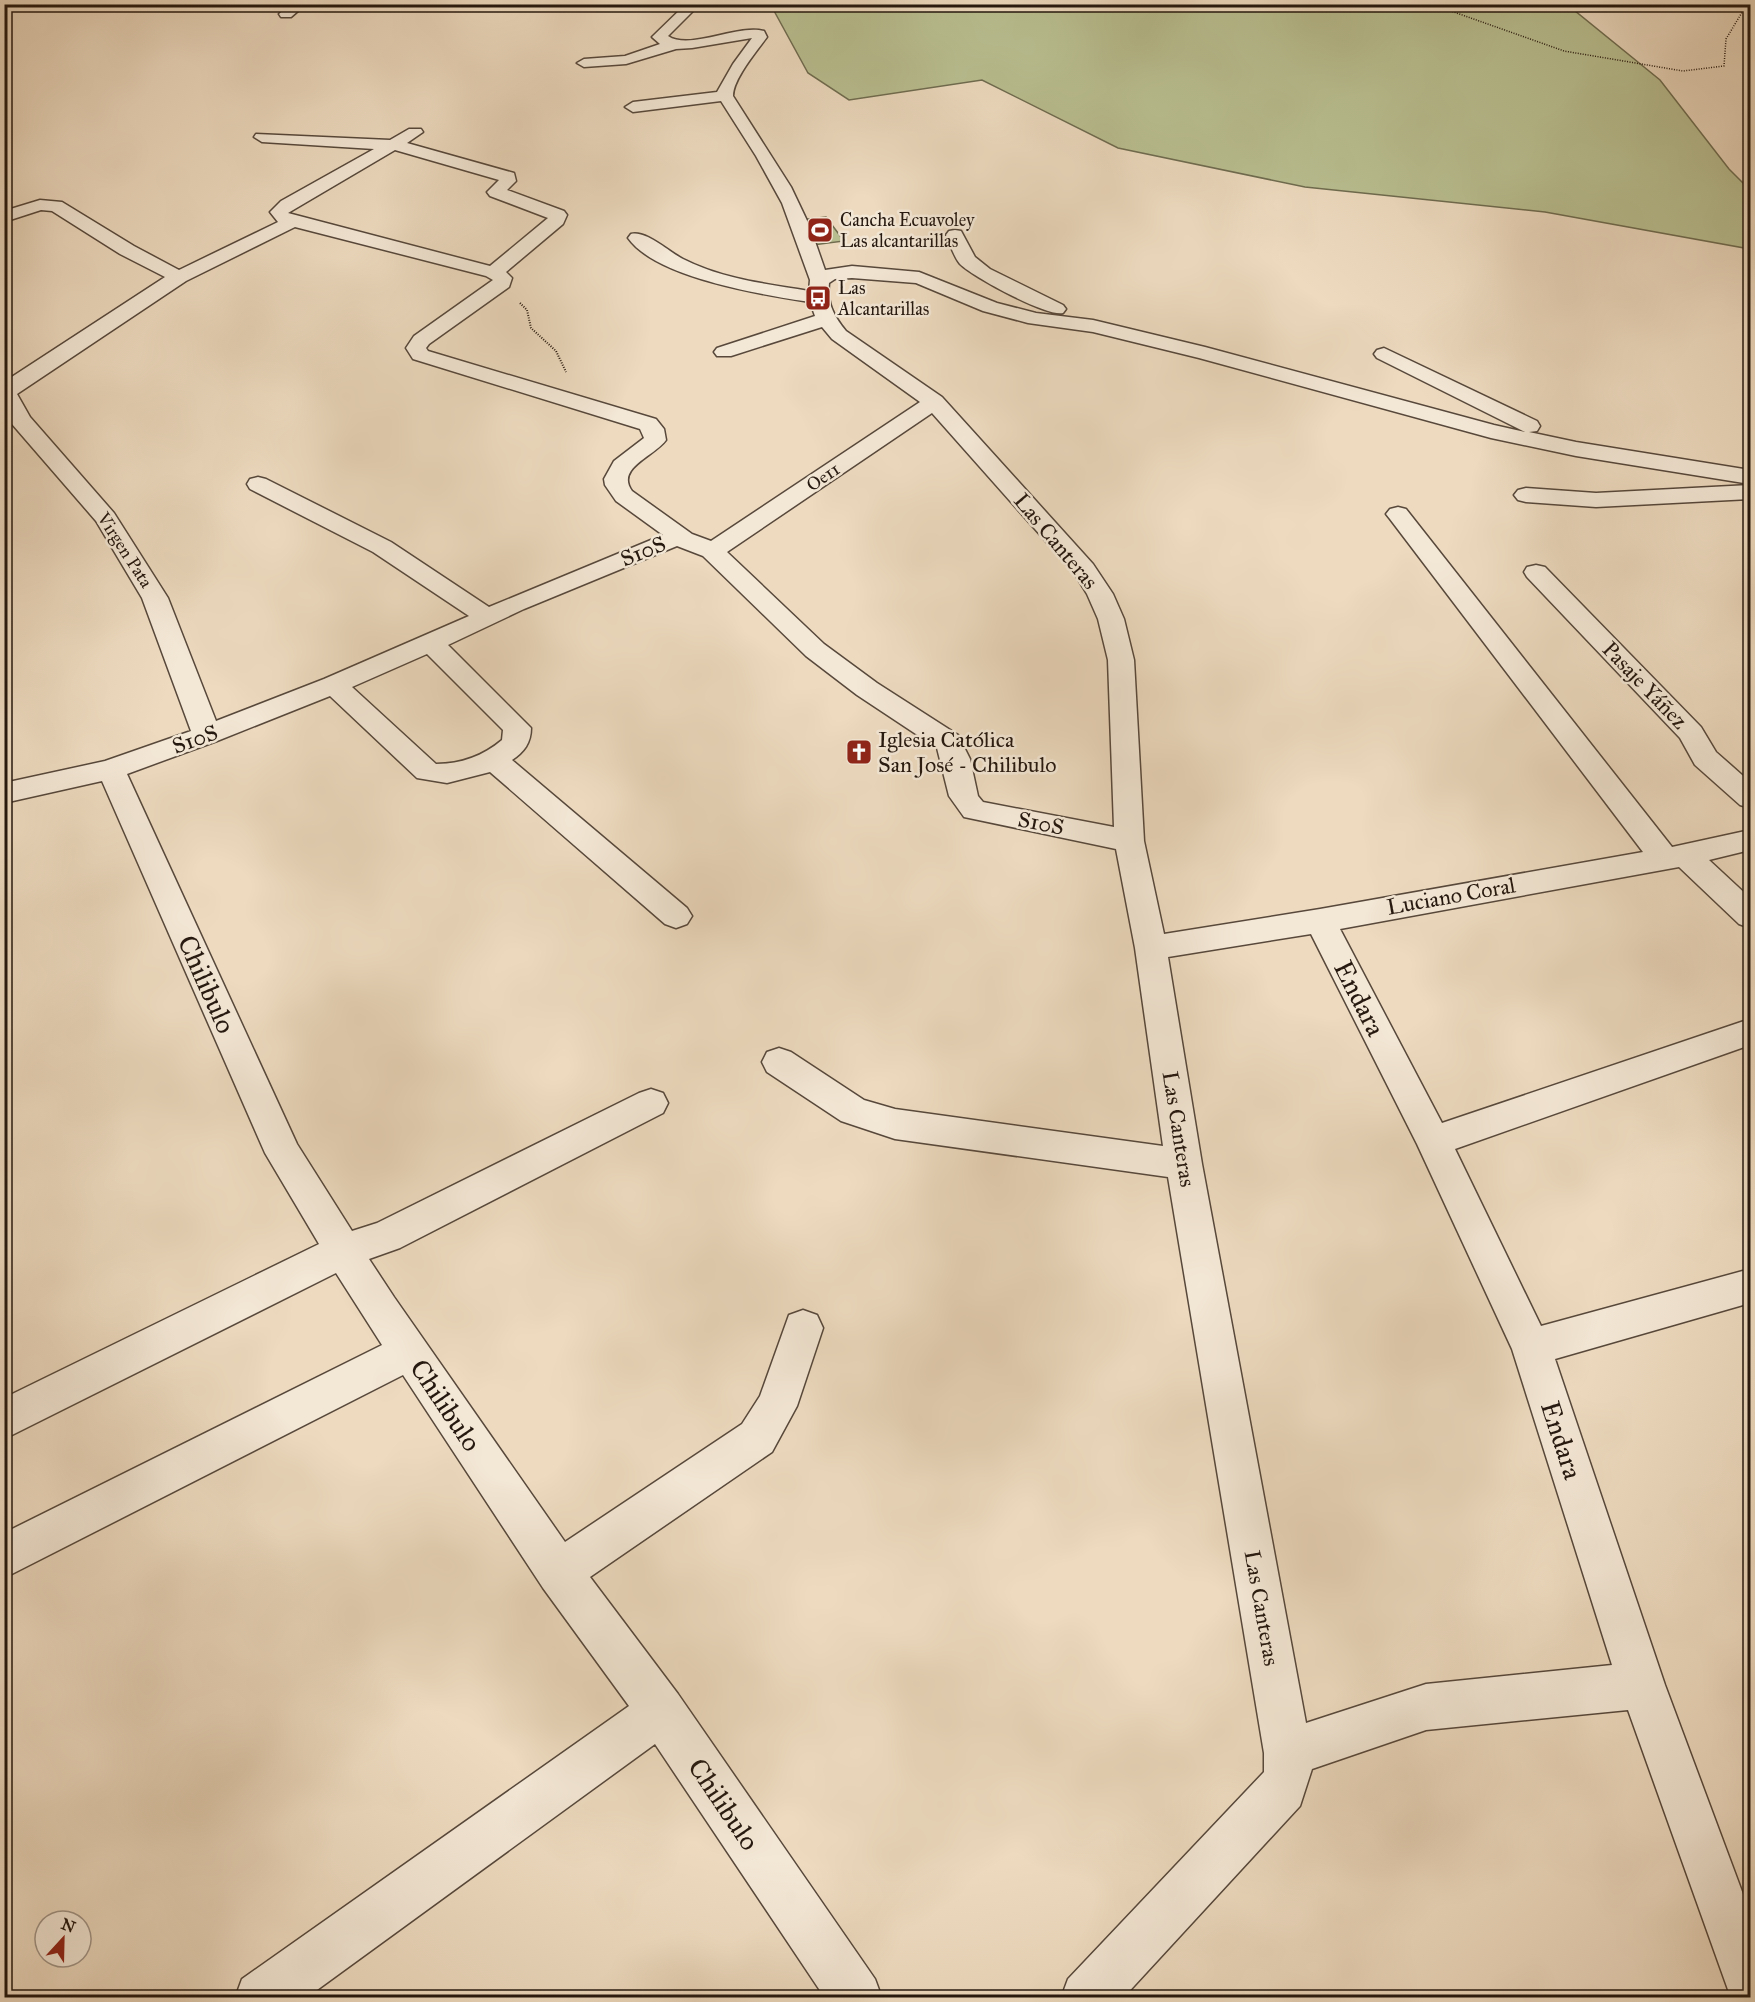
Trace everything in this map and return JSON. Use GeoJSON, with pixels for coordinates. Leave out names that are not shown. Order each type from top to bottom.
{"type":"FeatureCollection","features":[{"type":"Feature","properties":{"kind":"street"},"geometry":{"type":"LineString","coordinates":[[286,14],[300,4]]}},
{"type":"Feature","properties":{"kind":"street"},"geometry":{"type":"LineString","coordinates":[[673,45],[659,37],[694,4]]}},
{"type":"Feature","properties":{"kind":"street"},"geometry":{"type":"LineString","coordinates":[[584,63],[626,60],[673,45],[688,45],[740,32],[759,34],[760,37],[740,64],[725,91],[725,96],[772,167],[798,220],[821,299]]}},
{"type":"Feature","properties":{"kind":"street"},"geometry":{"type":"LineString","coordinates":[[633,107],[725,96]]}},
{"type":"Feature","properties":{"kind":"street"},"geometry":{"type":"LineString","coordinates":[[415,132],[396,145],[287,205],[279,212],[282,217],[293,221],[497,278]]}},
{"type":"Feature","properties":{"kind":"street"},"geometry":{"type":"LineString","coordinates":[[262,137],[396,145],[501,173],[508,177],[507,181],[496,192],[558,215],[557,220],[511,260],[497,278],[421,340],[416,348],[417,352],[420,355],[648,424],[656,434],[651,445],[622,466],[615,479],[619,491],[683,538]]}},
{"type":"Feature","properties":{"kind":"street"},"geometry":{"type":"LineString","coordinates":[[4,217],[40,205],[56,206],[127,250],[179,277]]}},
{"type":"Feature","properties":{"kind":"street"},"geometry":{"type":"LineString","coordinates":[[6,390],[179,277],[293,221]]}},
{"type":"Feature","properties":{"kind":"street"},"geometry":{"type":"LineString","coordinates":[[955,235],[967,260],[983,273],[1068,316],[1074,324]]}},
{"type":"Feature","properties":{"kind":"street"},"geometry":{"type":"LineString","coordinates":[[637,238],[663,256],[706,276],[736,285],[821,299]]}},
{"type":"Feature","properties":{"kind":"street"},"geometry":{"type":"LineString","coordinates":[[724,352],[821,299],[830,274],[852,272],[919,278],[990,307],[1035,319],[1074,324],[1205,353],[1491,431],[1576,449],[1750,477]]}},
{"type":"Feature","properties":{"kind":"street","name":"Las Canteras"},"geometry":{"type":"LineString","coordinates":[[821,299],[839,335],[934,402],[1084,569],[1101,594],[1111,619],[1121,660],[1129,841],[1151,948],[1184,1164],[1288,1753],[1288,1772],[1283,1789],[1087,1998]]}},
{"type":"Feature","properties":{"kind":"street"},"geometry":{"type":"LineString","coordinates":[[1384,354],[1576,449]]}},
{"type":"Feature","properties":{"kind":"street","name":"Virgen Pata"},"geometry":{"type":"LineString","coordinates":[[6,390],[20,419],[106,518],[155,598],[207,735]]}},
{"type":"Feature","properties":{"kind":"street","name":"Oe11"},"geometry":{"type":"LineString","coordinates":[[712,551],[934,402]]}},
{"type":"Feature","properties":{"kind":"street"},"geometry":{"type":"LineString","coordinates":[[258,484],[382,547],[486,616]]}},
{"type":"Feature","properties":{"kind":"street"},"geometry":{"type":"LineString","coordinates":[[1526,495],[1596,500],[1750,492]]}},
{"type":"Feature","properties":{"kind":"street"},"geometry":{"type":"LineString","coordinates":[[1398,514],[1674,856],[1750,916]]}},
{"type":"Feature","properties":{"kind":"street","name":"S10S"},"geometry":{"type":"LineString","coordinates":[[4,793],[111,769],[207,735],[334,685],[431,643],[486,616],[675,538],[683,538],[712,551],[815,650],[867,689],[948,742],[953,750],[964,800],[974,810],[1129,841]]}},
{"type":"Feature","properties":{"kind":"street","name":"Pasaje Yáñez"},"geometry":{"type":"LineString","coordinates":[[1536,572],[1691,733],[1705,758],[1750,798]]}},
{"type":"Feature","properties":{"kind":"street"},"geometry":{"type":"LineString","coordinates":[[334,685],[427,771],[449,774],[493,759],[512,747],[516,741],[517,728],[514,723],[431,643]]}},
{"type":"Feature","properties":{"kind":"street"},"geometry":{"type":"LineString","coordinates":[[493,759],[676,916]]}},
{"type":"Feature","properties":{"kind":"street","name":"Chilibulo"},"geometry":{"type":"LineString","coordinates":[[111,769],[283,1153],[342,1251],[560,1572],[661,1711],[856,1998]]}},
{"type":"Feature","properties":{"kind":"street","name":"Luciano Coral"},"geometry":{"type":"LineString","coordinates":[[1151,948],[1320,921],[1750,840]]}},
{"type":"Feature","properties":{"kind":"street","name":"Endara"},"geometry":{"type":"LineString","coordinates":[[1320,921],[1433,1141],[1531,1347],[1642,1685],[1746,1957]]}},
{"type":"Feature","properties":{"kind":"street"},"geometry":{"type":"LineString","coordinates":[[1433,1141],[1750,1032]]}},
{"type":"Feature","properties":{"kind":"street"},"geometry":{"type":"LineString","coordinates":[[779,1062],[853,1111],[895,1124],[1184,1164]]}},
{"type":"Feature","properties":{"kind":"street"},"geometry":{"type":"LineString","coordinates":[[4,1419],[342,1251],[387,1236],[651,1103]]}},
{"type":"Feature","properties":{"kind":"street"},"geometry":{"type":"LineString","coordinates":[[1531,1347],[1750,1286]]}},
{"type":"Feature","properties":{"kind":"street"},"geometry":{"type":"LineString","coordinates":[[560,1572],[757,1438],[777,1406],[804,1328]]}},
{"type":"Feature","properties":{"kind":"street"},"geometry":{"type":"LineString","coordinates":[[4,1556],[410,1351]]}},
{"type":"Feature","properties":{"kind":"street"},"geometry":{"type":"LineString","coordinates":[[1288,1753],[1426,1707],[1642,1685]]}},
{"type":"Feature","properties":{"kind":"street"},"geometry":{"type":"LineString","coordinates":[[261,1998],[661,1711]]}},
{"type":"Feature","properties":{"kind":"path"},"geometry":{"type":"LineString","coordinates":[[1431,4],[1564,51],[1683,71],[1724,66],[1726,39],[1747,4]]}},
{"type":"Feature","properties":{"kind":"path"},"geometry":{"type":"LineString","coordinates":[[497,278],[527,310],[531,328],[556,351],[571,381],[617,414]]}},
{"type":"Feature","properties":{"kind":"green space"},"geometry":{"type":"Polygon","coordinates":[[[779,4],[1582,5],[1574,10],[1660,80],[1729,169],[1750,190],[1750,249],[1545,212],[1305,187],[1118,148],[982,80],[849,100],[808,73],[773,9],[779,4]]]}},
{"type":"Feature","properties":{"kind":"green space","name":"Cancha Ecuavoley Las alcantarillas"},"geometry":{"type":"Polygon","coordinates":[[[826,217],[844,241],[813,245],[798,220],[826,217]]]}},
{"type":"Feature","properties":{"kind":"place","name":"Cancha Ecuavoley Las alcantarillas"},"geometry":{"type":"Point","coordinates":[820,230]}},
{"type":"Feature","properties":{"kind":"place","name":"Las Alcantarillas"},"geometry":{"type":"Point","coordinates":[818,298]}},
{"type":"Feature","properties":{"kind":"place","name":"Iglesia Católica San José - Chilibulo"},"geometry":{"type":"Point","coordinates":[859,752]}}]}
